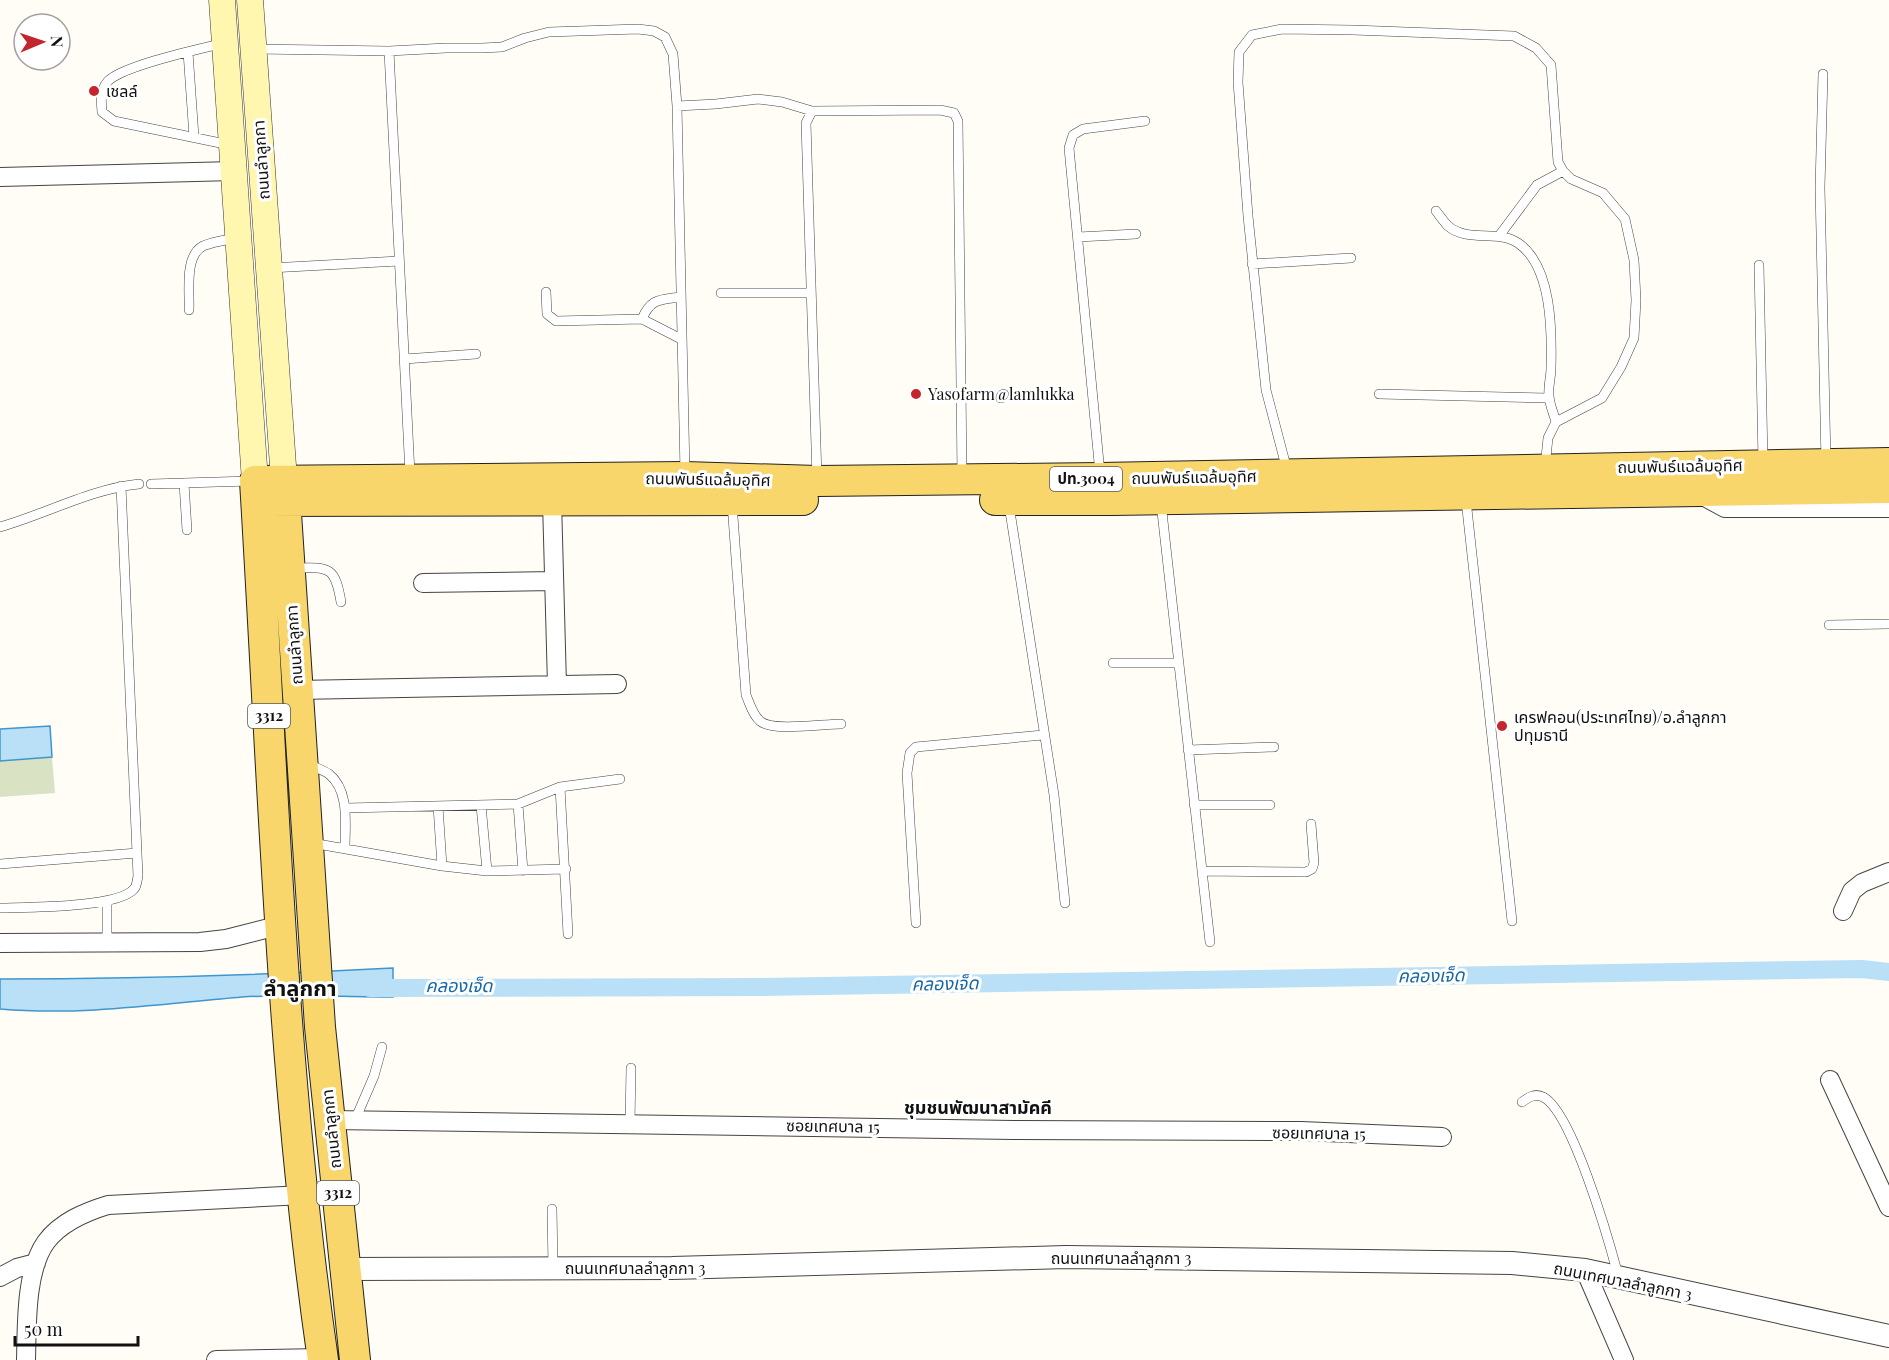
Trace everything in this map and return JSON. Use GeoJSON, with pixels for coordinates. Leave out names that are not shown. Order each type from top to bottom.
{"type":"FeatureCollection","features":[{"type":"Feature","properties":{"kind":"main road","name":"ถนนลำลูกกา"},"geometry":{"type":"LineString","coordinates":[[222,0],[239,237],[270,491],[289,568],[320,1027],[343,1120],[345,1269],[355,1360]]}},
{"type":"Feature","properties":{"kind":"main road","name":"ถนนลำลูกกา"},"geometry":{"type":"LineString","coordinates":[[250,0],[268,268],[270,491],[281,928],[303,1195],[322,1359]]}},
{"type":"Feature","properties":{"kind":"main road","name":"ถนนพันธ์แฉล้มอุทิศ"},"geometry":{"type":"LineString","coordinates":[[270,491],[411,480],[685,477],[817,481],[962,480],[1889,463]]}},
{"type":"Feature","properties":{"kind":"main road","name":"ถนนพันธ์แฉล้มอุทิศ"},"geometry":{"type":"LineString","coordinates":[[270,491],[552,501],[1160,500],[1889,488]]}},
{"type":"Feature","properties":{"kind":"street"},"geometry":{"type":"LineString","coordinates":[[0,177],[233,158]]}},
{"type":"Feature","properties":{"kind":"street"},"geometry":{"type":"LineString","coordinates":[[1698,491],[1725,508],[1889,508]]}},
{"type":"Feature","properties":{"kind":"street"},"geometry":{"type":"LineString","coordinates":[[552,501],[557,685]]}},
{"type":"Feature","properties":{"kind":"street"},"geometry":{"type":"LineString","coordinates":[[423,583],[554,581]]}},
{"type":"Feature","properties":{"kind":"street"},"geometry":{"type":"LineString","coordinates":[[297,690],[617,684]]}},
{"type":"Feature","properties":{"kind":"street"},"geometry":{"type":"LineString","coordinates":[[1843,911],[1852,891],[1862,883],[1889,872]]}},
{"type":"Feature","properties":{"kind":"street"},"geometry":{"type":"LineString","coordinates":[[0,943],[200,942],[281,928]]}},
{"type":"Feature","properties":{"kind":"street"},"geometry":{"type":"LineString","coordinates":[[1830,1080],[1889,1207]]}},
{"type":"Feature","properties":{"kind":"street","name":"ซอยเทศบาล 15"},"geometry":{"type":"LineString","coordinates":[[343,1120],[1024,1130],[1301,1131],[1442,1137]]}},
{"type":"Feature","properties":{"kind":"street"},"geometry":{"type":"LineString","coordinates":[[26,1360],[28,1311],[36,1263],[45,1243],[62,1226],[85,1212],[108,1205],[303,1195]]}},
{"type":"Feature","properties":{"kind":"street","name":"ถนนเทศบาลลำลูกกา 3"},"geometry":{"type":"LineString","coordinates":[[345,1269],[672,1268],[1066,1257],[1512,1263],[1585,1270],[1889,1336]]}},
{"type":"Feature","properties":{"kind":"street"},"geometry":{"type":"LineString","coordinates":[[0,1277],[17,1268],[36,1263]]}},
{"type":"Feature","properties":{"kind":"street"},"geometry":{"type":"LineString","coordinates":[[1585,1270],[1624,1360]]}},
{"type":"Feature","properties":{"kind":"street"},"geometry":{"type":"LineString","coordinates":[[216,1360],[322,1359]]}},
{"type":"Feature","properties":{"kind":"lane"},"geometry":{"type":"LineString","coordinates":[[253,49],[389,51],[502,47],[549,32],[638,29],[654,31],[665,37],[673,54],[677,106],[685,477]]}},
{"type":"Feature","properties":{"kind":"lane"},"geometry":{"type":"LineString","coordinates":[[1289,475],[1266,390],[1252,264],[1238,82],[1239,52],[1252,35],[1282,29],[1514,36],[1536,48],[1551,65],[1558,162],[1571,179],[1603,193],[1625,219],[1635,260],[1636,300],[1634,338],[1621,367],[1602,398],[1556,422],[1548,438],[1544,469]]}},
{"type":"Feature","properties":{"kind":"lane"},"geometry":{"type":"LineString","coordinates":[[225,42],[125,70],[108,82],[100,96],[102,112],[114,121],[194,138],[233,158]]}},
{"type":"Feature","properties":{"kind":"lane"},"geometry":{"type":"LineString","coordinates":[[389,51],[411,480]]}},
{"type":"Feature","properties":{"kind":"lane"},"geometry":{"type":"LineString","coordinates":[[188,52],[194,138]]}},
{"type":"Feature","properties":{"kind":"lane"},"geometry":{"type":"LineString","coordinates":[[1823,74],[1820,187],[1826,464]]}},
{"type":"Feature","properties":{"kind":"lane"},"geometry":{"type":"LineString","coordinates":[[677,106],[758,99],[782,102],[812,111],[940,110],[954,113],[958,121],[962,480]]}},
{"type":"Feature","properties":{"kind":"lane"},"geometry":{"type":"LineString","coordinates":[[812,111],[806,123],[817,481]]}},
{"type":"Feature","properties":{"kind":"lane"},"geometry":{"type":"LineString","coordinates":[[1100,478],[1069,148],[1073,135],[1083,129],[1146,121]]}},
{"type":"Feature","properties":{"kind":"lane"},"geometry":{"type":"LineString","coordinates":[[1499,236],[1537,185],[1563,171]]}},
{"type":"Feature","properties":{"kind":"lane"},"geometry":{"type":"LineString","coordinates":[[1436,212],[1449,227],[1466,235],[1499,236],[1518,244],[1532,258],[1544,280],[1550,316],[1551,368],[1548,398],[1556,422]]}},
{"type":"Feature","properties":{"kind":"lane"},"geometry":{"type":"LineString","coordinates":[[1078,237],[1136,234]]}},
{"type":"Feature","properties":{"kind":"lane"},"geometry":{"type":"LineString","coordinates":[[189,310],[191,263],[196,252],[204,246],[239,237]]}},
{"type":"Feature","properties":{"kind":"lane"},"geometry":{"type":"LineString","coordinates":[[1252,264],[1351,258]]}},
{"type":"Feature","properties":{"kind":"lane"},"geometry":{"type":"LineString","coordinates":[[268,268],[399,261]]}},
{"type":"Feature","properties":{"kind":"lane"},"geometry":{"type":"LineString","coordinates":[[1759,265],[1763,465]]}},
{"type":"Feature","properties":{"kind":"lane"},"geometry":{"type":"LineString","coordinates":[[546,292],[547,314],[556,321],[642,319],[681,339]]}},
{"type":"Feature","properties":{"kind":"lane"},"geometry":{"type":"LineString","coordinates":[[721,293],[811,293]]}},
{"type":"Feature","properties":{"kind":"lane"},"geometry":{"type":"LineString","coordinates":[[642,319],[648,306],[656,301],[680,297]]}},
{"type":"Feature","properties":{"kind":"lane"},"geometry":{"type":"LineString","coordinates":[[404,359],[476,354]]}},
{"type":"Feature","properties":{"kind":"lane"},"geometry":{"type":"LineString","coordinates":[[1379,394],[1548,398]]}},
{"type":"Feature","properties":{"kind":"lane"},"geometry":{"type":"LineString","coordinates":[[184,483],[187,530]]}},
{"type":"Feature","properties":{"kind":"lane"},"geometry":{"type":"LineString","coordinates":[[151,484],[184,483],[270,491]]}},
{"type":"Feature","properties":{"kind":"lane"},"geometry":{"type":"LineString","coordinates":[[0,527],[121,486],[139,484]]}},
{"type":"Feature","properties":{"kind":"lane"},"geometry":{"type":"LineString","coordinates":[[0,908],[107,902],[124,896],[135,888],[138,876],[121,486]]}},
{"type":"Feature","properties":{"kind":"lane"},"geometry":{"type":"LineString","coordinates":[[1465,495],[1512,921]]}},
{"type":"Feature","properties":{"kind":"lane"},"geometry":{"type":"LineString","coordinates":[[732,500],[746,695],[753,713],[761,723],[779,726],[841,723]]}},
{"type":"Feature","properties":{"kind":"lane"},"geometry":{"type":"LineString","coordinates":[[1008,500],[1054,795],[1065,903]]}},
{"type":"Feature","properties":{"kind":"lane"},"geometry":{"type":"LineString","coordinates":[[1160,500],[1210,942]]}},
{"type":"Feature","properties":{"kind":"lane"},"geometry":{"type":"LineString","coordinates":[[289,568],[322,567],[331,572],[338,582],[341,602]]}},
{"type":"Feature","properties":{"kind":"lane"},"geometry":{"type":"LineString","coordinates":[[1828,625],[1889,624]]}},
{"type":"Feature","properties":{"kind":"lane"},"geometry":{"type":"LineString","coordinates":[[1113,663],[1179,663]]}},
{"type":"Feature","properties":{"kind":"lane"},"geometry":{"type":"LineString","coordinates":[[916,923],[908,773],[910,753],[916,747],[1043,735]]}},
{"type":"Feature","properties":{"kind":"lane"},"geometry":{"type":"LineString","coordinates":[[1188,750],[1274,747]]}},
{"type":"Feature","properties":{"kind":"lane"},"geometry":{"type":"LineString","coordinates":[[302,761],[329,775],[338,785],[346,808],[345,848]]}},
{"type":"Feature","properties":{"kind":"lane"},"geometry":{"type":"LineString","coordinates":[[346,808],[518,804],[560,787],[620,779]]}},
{"type":"Feature","properties":{"kind":"lane"},"geometry":{"type":"LineString","coordinates":[[560,787],[568,934]]}},
{"type":"Feature","properties":{"kind":"lane"},"geometry":{"type":"LineString","coordinates":[[518,804],[523,871]]}},
{"type":"Feature","properties":{"kind":"lane"},"geometry":{"type":"LineString","coordinates":[[1194,804],[1270,805]]}},
{"type":"Feature","properties":{"kind":"lane"},"geometry":{"type":"LineString","coordinates":[[481,805],[487,871]]}},
{"type":"Feature","properties":{"kind":"lane"},"geometry":{"type":"LineString","coordinates":[[438,806],[442,866]]}},
{"type":"Feature","properties":{"kind":"lane"},"geometry":{"type":"LineString","coordinates":[[1202,871],[1306,872],[1312,869],[1314,863],[1311,824]]}},
{"type":"Feature","properties":{"kind":"lane"},"geometry":{"type":"LineString","coordinates":[[308,843],[442,866],[487,871],[566,869]]}},
{"type":"Feature","properties":{"kind":"lane"},"geometry":{"type":"LineString","coordinates":[[0,864],[137,854]]}},
{"type":"Feature","properties":{"kind":"lane"},"geometry":{"type":"LineString","coordinates":[[107,902],[107,944]]}},
{"type":"Feature","properties":{"kind":"lane"},"geometry":{"type":"LineString","coordinates":[[343,1120],[374,1076],[382,1047]]}},
{"type":"Feature","properties":{"kind":"lane"},"geometry":{"type":"LineString","coordinates":[[630,1124],[631,1068]]}},
{"type":"Feature","properties":{"kind":"lane"},"geometry":{"type":"LineString","coordinates":[[1522,1102],[1534,1095],[1541,1095],[1554,1105],[1564,1121],[1609,1239],[1618,1277]]}},
{"type":"Feature","properties":{"kind":"lane"},"geometry":{"type":"LineString","coordinates":[[552,1209],[553,1269]]}},
{"type":"Feature","properties":{"kind":"green space"},"geometry":{"type":"Polygon","coordinates":[[[52,757],[55,793],[0,797],[0,761],[52,757]]]}},
{"type":"Feature","properties":{"kind":"water"},"geometry":{"type":"Polygon","coordinates":[[[50,726],[52,757],[0,761],[0,729],[50,726]]]}},
{"type":"Feature","properties":{"kind":"water"},"geometry":{"type":"Polygon","coordinates":[[[393,968],[393,997],[261,996],[91,1010],[0,1009],[0,979],[196,976],[393,968]]]}},
{"type":"Feature","properties":{"kind":"waterway","name":"คลองเจ็ด"},"geometry":{"type":"LineString","coordinates":[[370,988],[761,987],[1862,969],[1889,972]]}},
{"type":"Feature","properties":{"kind":"place","name":"เชลล์"},"geometry":{"type":"Point","coordinates":[94,91]}},
{"type":"Feature","properties":{"kind":"place","name":"Yasofarm@lamlukka"},"geometry":{"type":"Point","coordinates":[916,394]}},
{"type":"Feature","properties":{"kind":"place","name":"เครฟคอน(ประเทศไทย)/อ.ลำลูกกา ปทุมธานี"},"geometry":{"type":"Point","coordinates":[1502,726]}},
{"type":"Feature","properties":{"kind":"district","name":"ลำลูกกา"},"geometry":{"type":"Point","coordinates":[300,988]}},
{"type":"Feature","properties":{"kind":"district","name":"ชุมชนพัฒนาสามัคคี"},"geometry":{"type":"Point","coordinates":[978,1108]}}]}
